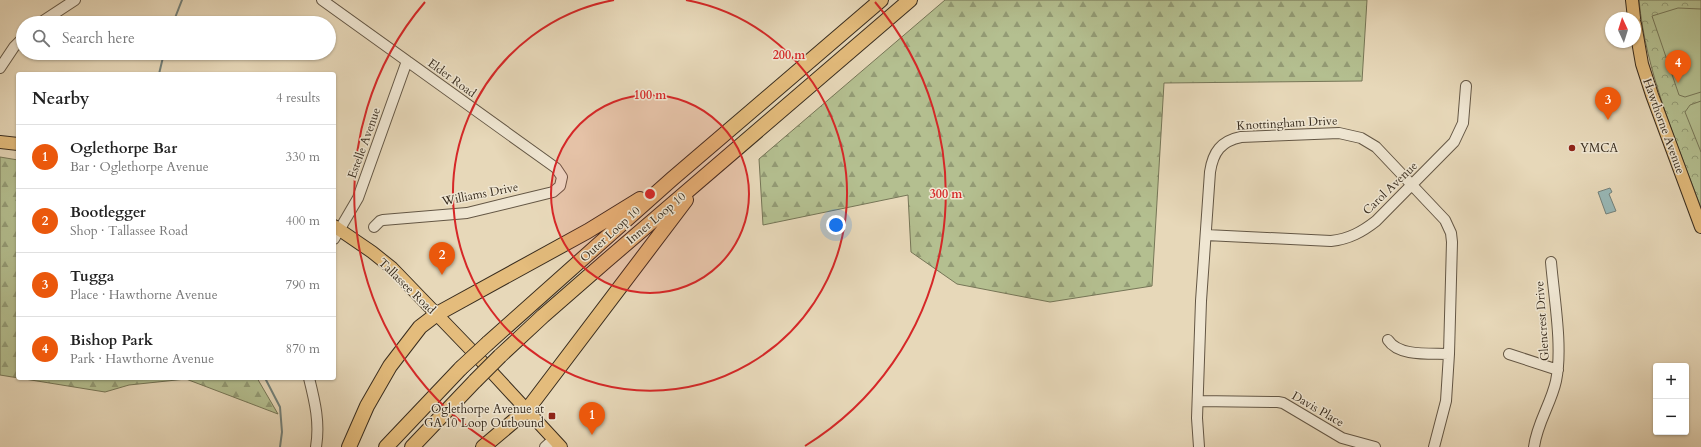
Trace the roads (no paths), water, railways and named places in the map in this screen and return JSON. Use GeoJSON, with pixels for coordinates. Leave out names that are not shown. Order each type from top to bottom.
{"type":"FeatureCollection","features":[{"type":"Feature","properties":{"kind":"highway","name":"Outer Loop 10"},"geometry":{"type":"LineString","coordinates":[[386,447],[461,368],[488,343],[672,179],[881,0]]}},
{"type":"Feature","properties":{"kind":"highway","name":"Inner Loop 10"},"geometry":{"type":"LineString","coordinates":[[412,447],[475,380],[543,316],[910,0]]}},
{"type":"Feature","properties":{"kind":"highway"},"geometry":{"type":"LineString","coordinates":[[348,447],[367,406],[390,366],[420,327],[437,314],[588,231],[672,179]]}},
{"type":"Feature","properties":{"kind":"highway"},"geometry":{"type":"LineString","coordinates":[[483,447],[527,410],[702,180]]}},
{"type":"Feature","properties":{"kind":"main road"},"geometry":{"type":"LineString","coordinates":[[1632,0],[1633,12]]}},
{"type":"Feature","properties":{"kind":"main road","name":"Hawthorne Avenue"},"geometry":{"type":"LineString","coordinates":[[1639,48],[1642,64],[1652,95],[1701,227]]}},
{"type":"Feature","properties":{"kind":"main road"},"geometry":{"type":"LineString","coordinates":[[0,142],[16,144]]}},
{"type":"Feature","properties":{"kind":"main road","name":"Tallassee Road"},"geometry":{"type":"LineString","coordinates":[[336,232],[392,268],[527,410],[553,444]]}},
{"type":"Feature","properties":{"kind":"street"},"geometry":{"type":"LineString","coordinates":[[51,16],[75,0]]}},
{"type":"Feature","properties":{"kind":"street","name":"Elder Road"},"geometry":{"type":"LineString","coordinates":[[322,0],[556,168],[561,174],[562,180]]}},
{"type":"Feature","properties":{"kind":"street"},"geometry":{"type":"LineString","coordinates":[[0,68],[16,45]]}},
{"type":"Feature","properties":{"kind":"street","name":"Estelle Avenue"},"geometry":{"type":"LineString","coordinates":[[336,232],[358,198],[407,61]]}},
{"type":"Feature","properties":{"kind":"street","name":"Carol Avenue"},"geometry":{"type":"LineString","coordinates":[[1206,235],[1322,241],[1346,238],[1366,229],[1412,185],[1458,136],[1463,119],[1466,86]]}},
{"type":"Feature","properties":{"kind":"street","name":"Knottingham Drive"},"geometry":{"type":"LineString","coordinates":[[1199,447],[1198,400],[1201,301],[1211,166],[1215,155],[1222,144],[1233,139],[1251,136],[1339,134],[1353,135],[1376,147],[1441,215],[1450,233],[1452,261],[1446,401],[1434,447]]}},
{"type":"Feature","properties":{"kind":"street","name":"Williams Drive"},"geometry":{"type":"LineString","coordinates":[[374,227],[380,221],[384,220],[467,213],[553,192],[560,186],[562,180]]}},
{"type":"Feature","properties":{"kind":"street","name":"Glencrest Drive"},"geometry":{"type":"LineString","coordinates":[[1534,447],[1538,429],[1555,384],[1558,370],[1559,354],[1551,262]]}},
{"type":"Feature","properties":{"kind":"street"},"geometry":{"type":"LineString","coordinates":[[1388,340],[1394,347],[1405,351],[1449,354]]}},
{"type":"Feature","properties":{"kind":"street"},"geometry":{"type":"LineString","coordinates":[[1509,354],[1558,370]]}},
{"type":"Feature","properties":{"kind":"street"},"geometry":{"type":"LineString","coordinates":[[309,380],[318,416],[316,447]]}},
{"type":"Feature","properties":{"kind":"street","name":"Davis Place"},"geometry":{"type":"LineString","coordinates":[[1198,400],[1283,403],[1342,438],[1375,447]]}},
{"type":"Feature","properties":{"kind":"water"},"geometry":{"type":"Polygon","coordinates":[[[1610,188],[1612,192],[1609,194],[1616,211],[1606,214],[1598,192],[1610,188]]]}},
{"type":"Feature","properties":{"kind":"waterway"},"geometry":{"type":"LineString","coordinates":[[176,16],[182,0]]}},
{"type":"Feature","properties":{"kind":"waterway"},"geometry":{"type":"LineString","coordinates":[[159,72],[162,60]]}},
{"type":"Feature","properties":{"kind":"waterway"},"geometry":{"type":"LineString","coordinates":[[266,380],[280,407],[282,432],[280,447]]}},
{"type":"Feature","properties":{"kind":"place","name":"Bishop Park"},"geometry":{"type":"Point","coordinates":[1678,83]}},
{"type":"Feature","properties":{"kind":"place","name":"Tugga"},"geometry":{"type":"Point","coordinates":[1608,120]}},
{"type":"Feature","properties":{"kind":"place","name":"YMCA"},"geometry":{"type":"Point","coordinates":[1572,148]}},
{"type":"Feature","properties":{"kind":"place","name":"Bootlegger"},"geometry":{"type":"Point","coordinates":[442,275]}},
{"type":"Feature","properties":{"kind":"place","name":"Oglethorpe Avenue at GA 10 Loop Outbound"},"geometry":{"type":"Point","coordinates":[552,416]}},
{"type":"Feature","properties":{"kind":"place","name":"Oglethorpe Bar"},"geometry":{"type":"Point","coordinates":[592,435]}}]}
